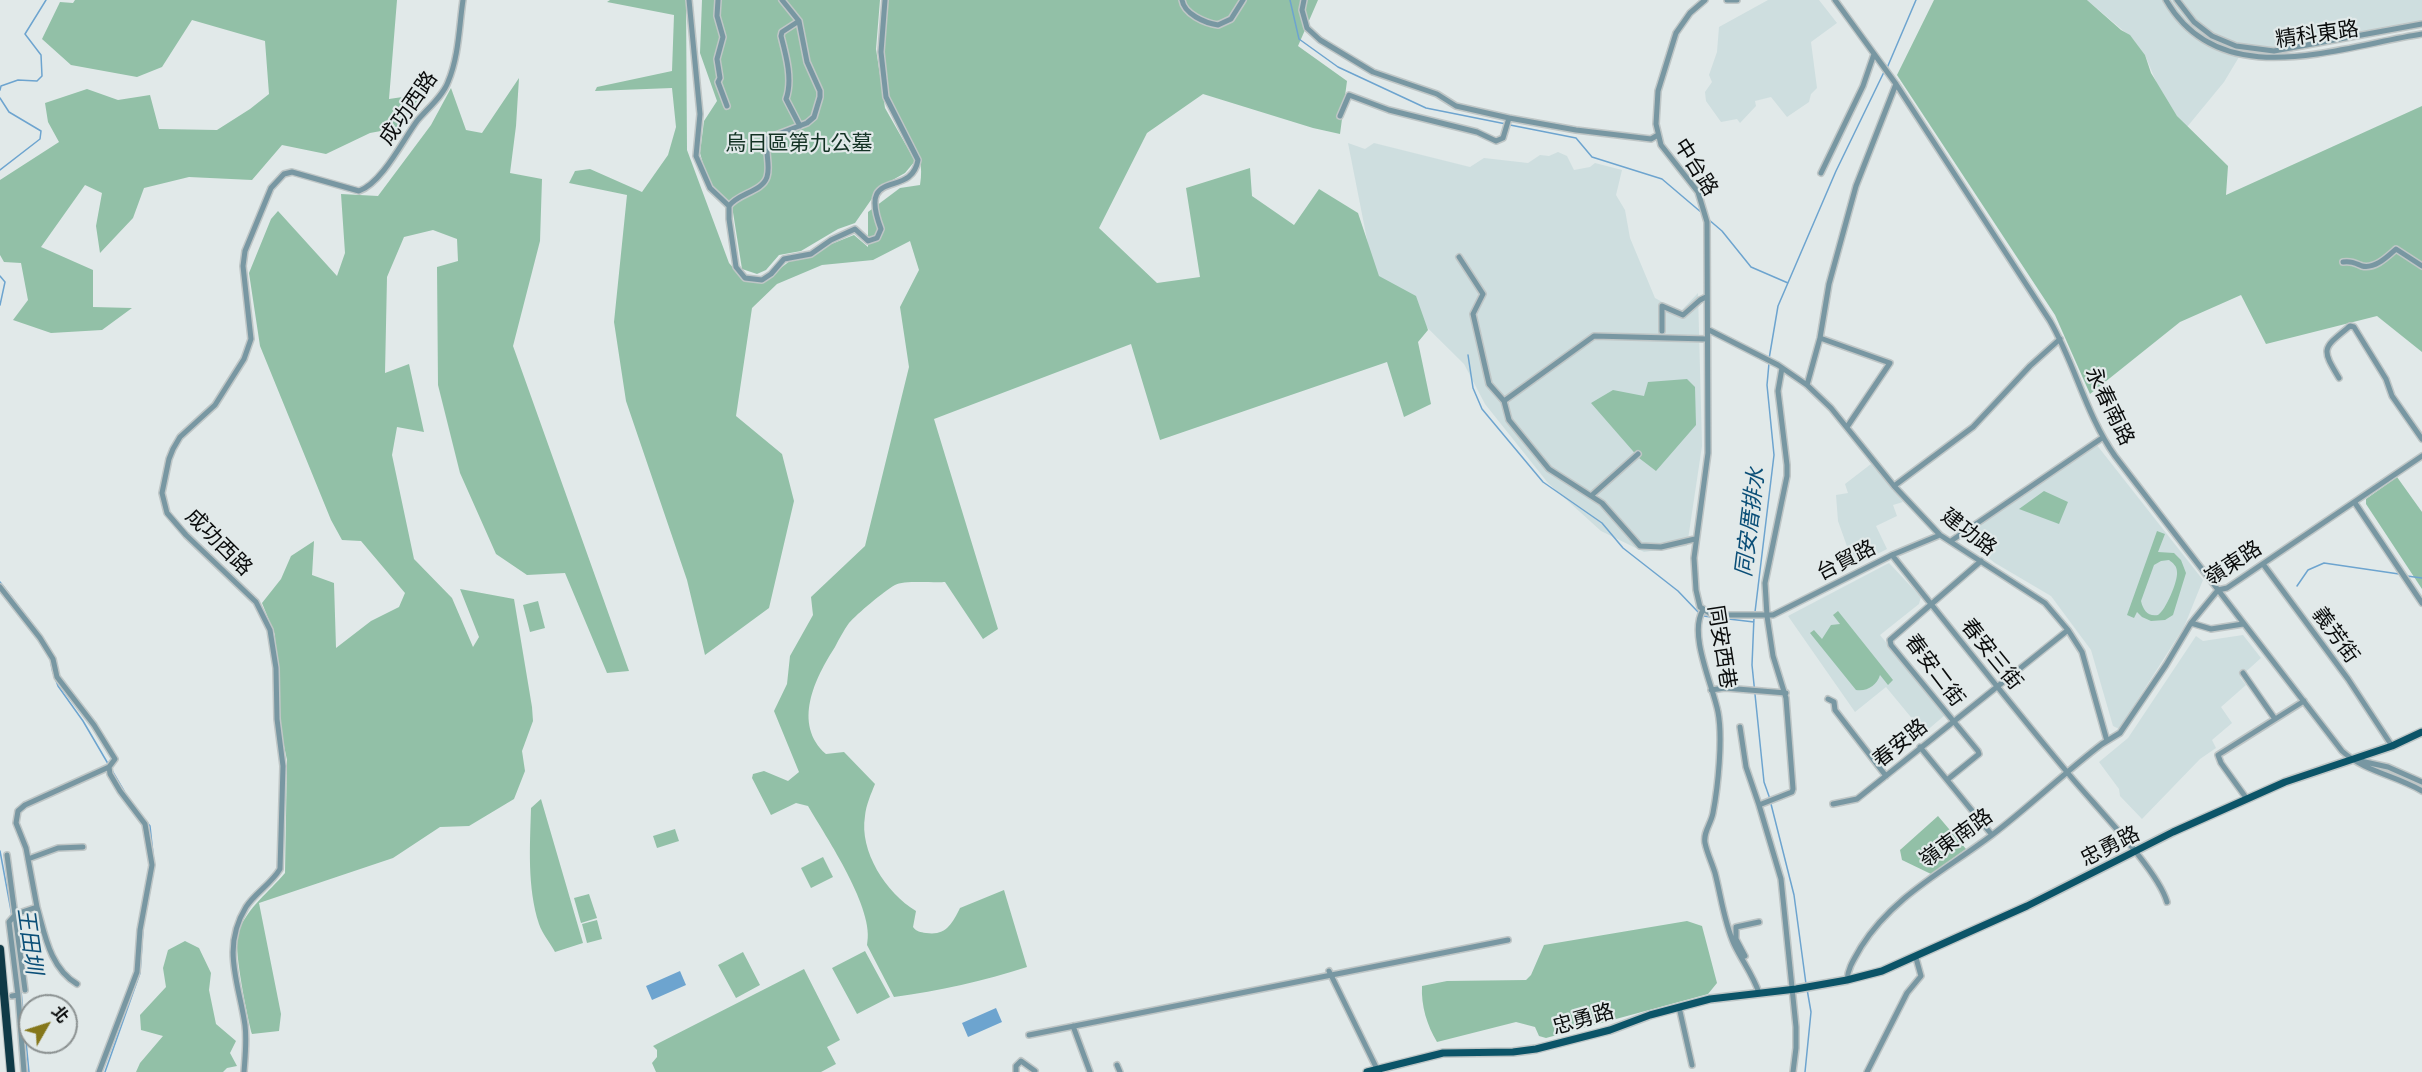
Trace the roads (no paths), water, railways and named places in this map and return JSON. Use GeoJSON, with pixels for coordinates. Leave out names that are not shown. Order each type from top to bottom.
{"type":"FeatureCollection","features":[{"type":"Feature","properties":{"kind":"highway"},"geometry":{"type":"LineString","coordinates":[[0,949],[11,1072]]}},
{"type":"Feature","properties":{"kind":"main road","name":"忠勇路"},"geometry":{"type":"LineString","coordinates":[[1367,1072],[1443,1053],[1513,1052],[1536,1049],[1610,1030],[1710,999],[1794,989],[1847,980],[1882,971],[2060,890],[2173,832],[2284,782],[2392,746],[2422,732]]}},
{"type":"Feature","properties":{"kind":"street","name":"成功西路"},"geometry":{"type":"LineString","coordinates":[[244,1072],[245,1027],[232,961],[232,944],[234,933],[247,906],[280,869],[283,766],[277,719],[276,668],[270,630],[256,602],[186,535],[167,513],[162,493],[169,459],[180,437],[215,405],[243,359],[251,339],[243,266],[245,251],[270,188],[284,174],[292,172],[359,191],[373,181],[396,155],[415,124],[447,85],[455,60],[463,0]]}},
{"type":"Feature","properties":{"kind":"street"},"geometry":{"type":"LineString","coordinates":[[689,0],[700,114],[696,156],[710,188],[729,206]]}},
{"type":"Feature","properties":{"kind":"street"},"geometry":{"type":"LineString","coordinates":[[718,0],[717,16],[723,37],[717,62],[720,70],[719,88],[727,106]]}},
{"type":"Feature","properties":{"kind":"street"},"geometry":{"type":"LineString","coordinates":[[782,0],[799,21],[807,62],[820,97],[813,117],[800,126],[768,138],[766,180],[763,185],[738,197],[729,206],[736,267],[745,278],[762,279],[771,274],[784,260],[811,254],[851,230],[855,229],[868,241],[877,238],[881,229],[873,199],[875,195],[879,189],[909,178],[916,166],[918,160],[886,97],[881,52],[885,0]]}},
{"type":"Feature","properties":{"kind":"street"},"geometry":{"type":"LineString","coordinates":[[1182,0],[1187,11],[1218,25],[1231,19],[1243,0]]}},
{"type":"Feature","properties":{"kind":"street"},"geometry":{"type":"LineString","coordinates":[[1304,0],[1302,10],[1307,28],[1336,51],[1373,72],[1437,94],[1456,106],[1509,118],[1631,138],[1651,140],[1658,135]]}},
{"type":"Feature","properties":{"kind":"street","name":"中台路"},"geometry":{"type":"LineString","coordinates":[[1705,0],[1689,13],[1676,33],[1658,91],[1656,124],[1661,145],[1691,181],[1703,205],[1708,238],[1706,297],[1709,330]]}},
{"type":"Feature","properties":{"kind":"street"},"geometry":{"type":"LineString","coordinates":[[1727,0],[1737,0]]}},
{"type":"Feature","properties":{"kind":"street"},"geometry":{"type":"LineString","coordinates":[[1821,173],[1875,56],[1835,0]]}},
{"type":"Feature","properties":{"kind":"street","name":"精科東路"},"geometry":{"type":"LineString","coordinates":[[2166,0],[2174,14],[2191,32],[2217,48],[2253,57],[2294,57],[2422,34]]}},
{"type":"Feature","properties":{"kind":"street","name":"精科東路"},"geometry":{"type":"LineString","coordinates":[[2177,0],[2193,22],[2212,36],[2236,46],[2274,51],[2422,24]]}},
{"type":"Feature","properties":{"kind":"street"},"geometry":{"type":"LineString","coordinates":[[799,21],[782,32],[781,36],[790,90],[786,99],[800,126]]}},
{"type":"Feature","properties":{"kind":"street","name":"永春南路"},"geometry":{"type":"LineString","coordinates":[[1875,56],[1896,84],[2060,339],[2102,438],[2242,624],[2342,751],[2351,760],[2368,769],[2410,784],[2422,791]]}},
{"type":"Feature","properties":{"kind":"street"},"geometry":{"type":"LineString","coordinates":[[1808,385],[1820,338],[1829,284],[1856,186],[1896,84]]}},
{"type":"Feature","properties":{"kind":"street"},"geometry":{"type":"LineString","coordinates":[[1340,116],[1349,94],[1389,110],[1477,132],[1496,141],[1503,138],[1509,118]]}},
{"type":"Feature","properties":{"kind":"street"},"geometry":{"type":"LineString","coordinates":[[2343,262],[2352,261],[2366,267],[2371,266],[2379,263],[2396,249],[2422,266]]}},
{"type":"Feature","properties":{"kind":"street"},"geometry":{"type":"LineString","coordinates":[[1459,257],[1483,294],[1473,314],[1489,384],[1504,401],[1509,420],[1549,469],[1592,495],[1640,546],[1661,547],[1695,539]]}},
{"type":"Feature","properties":{"kind":"street"},"geometry":{"type":"LineString","coordinates":[[1662,331],[1662,306],[1683,315],[1706,297]]}},
{"type":"Feature","properties":{"kind":"street"},"geometry":{"type":"LineString","coordinates":[[2339,378],[2326,356],[2326,351],[2333,339],[2349,326],[2354,327],[2386,379],[2392,396],[2422,439]]}},
{"type":"Feature","properties":{"kind":"street","name":"同安西巷"},"geometry":{"type":"LineString","coordinates":[[1709,330],[1707,339],[1708,453],[1695,539],[1696,590],[1698,602],[1703,610],[1698,623],[1704,666],[1718,712],[1719,748],[1715,799],[1710,825],[1704,833],[1704,840],[1732,939],[1759,993]]}},
{"type":"Feature","properties":{"kind":"street","name":"建功路"},"geometry":{"type":"LineString","coordinates":[[1709,330],[1780,366],[1808,385],[1940,536],[2044,603],[2068,630],[2085,659],[2107,741]]}},
{"type":"Feature","properties":{"kind":"street"},"geometry":{"type":"LineString","coordinates":[[1504,401],[1594,336],[1707,339]]}},
{"type":"Feature","properties":{"kind":"street"},"geometry":{"type":"LineString","coordinates":[[1820,338],[1890,363],[1847,427]]}},
{"type":"Feature","properties":{"kind":"street"},"geometry":{"type":"LineString","coordinates":[[1894,486],[1973,427],[2037,358],[2060,339]]}},
{"type":"Feature","properties":{"kind":"street"},"geometry":{"type":"LineString","coordinates":[[1760,804],[1781,794],[1792,792],[1793,789],[1786,692],[1773,656],[1767,616],[1766,577],[1787,476],[1778,391],[1780,366]]}},
{"type":"Feature","properties":{"kind":"street"},"geometry":{"type":"LineString","coordinates":[[1951,541],[2102,438]]}},
{"type":"Feature","properties":{"kind":"street"},"geometry":{"type":"LineString","coordinates":[[1592,495],[1638,454]]}},
{"type":"Feature","properties":{"kind":"street","name":"嶺東路"},"geometry":{"type":"LineString","coordinates":[[2107,741],[2120,734],[2191,623],[2218,590],[2227,588],[2422,456]]}},
{"type":"Feature","properties":{"kind":"street"},"geometry":{"type":"LineString","coordinates":[[2355,503],[2422,603]]}},
{"type":"Feature","properties":{"kind":"street","name":"台貿路"},"geometry":{"type":"LineString","coordinates":[[1767,616],[1892,555],[1940,536]]}},
{"type":"Feature","properties":{"kind":"street","name":"春安三街"},"geometry":{"type":"LineString","coordinates":[[1892,555],[2067,773]]}},
{"type":"Feature","properties":{"kind":"street","name":"春安二街"},"geometry":{"type":"LineString","coordinates":[[1947,780],[1979,754],[1891,645],[1892,636],[1981,561]]}},
{"type":"Feature","properties":{"kind":"street","name":"義芳街"},"geometry":{"type":"LineString","coordinates":[[2263,564],[2348,679],[2392,746]]}},
{"type":"Feature","properties":{"kind":"street"},"geometry":{"type":"LineString","coordinates":[[0,588],[40,638],[53,659],[57,677],[94,725],[115,759],[110,765],[21,808],[16,815],[16,823],[28,859],[46,940],[53,957],[68,978],[77,984]]}},
{"type":"Feature","properties":{"kind":"street"},"geometry":{"type":"LineString","coordinates":[[1703,610],[1713,615],[1759,614],[1767,616]]}},
{"type":"Feature","properties":{"kind":"street"},"geometry":{"type":"LineString","coordinates":[[2191,623],[2211,629],[2242,624]]}},
{"type":"Feature","properties":{"kind":"street","name":"春安路"},"geometry":{"type":"LineString","coordinates":[[1833,804],[1857,799],[2068,630]]}},
{"type":"Feature","properties":{"kind":"street"},"geometry":{"type":"LineString","coordinates":[[2243,673],[2275,719]]}},
{"type":"Feature","properties":{"kind":"street"},"geometry":{"type":"LineString","coordinates":[[1711,690],[1725,688],[1786,692]]}},
{"type":"Feature","properties":{"kind":"street"},"geometry":{"type":"LineString","coordinates":[[1828,699],[1834,702],[1834,710],[1886,776]]}},
{"type":"Feature","properties":{"kind":"street"},"geometry":{"type":"LineString","coordinates":[[2247,799],[2221,763],[2218,755],[2304,701]]}},
{"type":"Feature","properties":{"kind":"street"},"geometry":{"type":"LineString","coordinates":[[1740,727],[1746,767],[1760,804],[1781,879],[1794,989],[1796,1048],[1793,1072]]}},
{"type":"Feature","properties":{"kind":"street","name":"嶺東南路"},"geometry":{"type":"LineString","coordinates":[[1847,980],[1852,961],[1872,931],[1889,912],[1927,879],[1992,835],[2107,741]]}},
{"type":"Feature","properties":{"kind":"street"},"geometry":{"type":"LineString","coordinates":[[1920,747],[1992,835]]}},
{"type":"Feature","properties":{"kind":"street"},"geometry":{"type":"LineString","coordinates":[[2351,760],[2388,767],[2422,782]]}},
{"type":"Feature","properties":{"kind":"street"},"geometry":{"type":"LineString","coordinates":[[99,1072],[137,972],[140,930],[152,865],[145,824],[120,791],[110,774],[110,765]]}},
{"type":"Feature","properties":{"kind":"street"},"geometry":{"type":"LineString","coordinates":[[2067,773],[2134,852],[2164,892],[2166,902]]}},
{"type":"Feature","properties":{"kind":"street"},"geometry":{"type":"LineString","coordinates":[[28,859],[57,848],[83,847]]}},
{"type":"Feature","properties":{"kind":"street"},"geometry":{"type":"LineString","coordinates":[[7,855],[25,990]]}},
{"type":"Feature","properties":{"kind":"street"},"geometry":{"type":"LineString","coordinates":[[24,1072],[9,922],[16,914],[38,907]]}},
{"type":"Feature","properties":{"kind":"street"},"geometry":{"type":"LineString","coordinates":[[1743,960],[1745,955],[1736,939],[1736,927],[1759,922]]}},
{"type":"Feature","properties":{"kind":"street"},"geometry":{"type":"LineString","coordinates":[[1029,1035],[1330,973],[1508,940]]}},
{"type":"Feature","properties":{"kind":"street"},"geometry":{"type":"LineString","coordinates":[[1867,1072],[1907,993],[1921,976],[1916,957]]}},
{"type":"Feature","properties":{"kind":"street"},"geometry":{"type":"LineString","coordinates":[[1330,973],[1377,1069]]}},
{"type":"Feature","properties":{"kind":"street"},"geometry":{"type":"LineString","coordinates":[[1679,1007],[1692,1065]]}},
{"type":"Feature","properties":{"kind":"street"},"geometry":{"type":"LineString","coordinates":[[1073,1026],[1090,1072]]}},
{"type":"Feature","properties":{"kind":"street"},"geometry":{"type":"LineString","coordinates":[[1017,1072],[1016,1066],[1021,1061],[1035,1071]]}},
{"type":"Feature","properties":{"kind":"street"},"geometry":{"type":"LineString","coordinates":[[1117,1065],[1119,1072]]}},
{"type":"Feature","properties":{"kind":"water"},"geometry":{"type":"Polygon","coordinates":[[[680,971],[686,985],[652,1000],[646,986],[680,971]]]}},
{"type":"Feature","properties":{"kind":"water"},"geometry":{"type":"Polygon","coordinates":[[[996,1008],[1002,1022],[968,1037],[962,1023],[996,1008]]]}},
{"type":"Feature","properties":{"kind":"waterway"},"geometry":{"type":"LineString","coordinates":[[0,90],[1,86],[18,80],[37,81],[42,76],[41,55],[25,34],[46,0]]}},
{"type":"Feature","properties":{"kind":"waterway"},"geometry":{"type":"LineString","coordinates":[[1290,0],[1299,39],[1338,67],[1426,108],[1506,124]]}},
{"type":"Feature","properties":{"kind":"waterway","name":"同安厝排水"},"geometry":{"type":"LineString","coordinates":[[1887,68],[1916,0]]}},
{"type":"Feature","properties":{"kind":"waterway","name":"同安厝排水"},"geometry":{"type":"LineString","coordinates":[[1769,359],[1778,306],[1836,171],[1884,72]]}},
{"type":"Feature","properties":{"kind":"waterway"},"geometry":{"type":"LineString","coordinates":[[0,98],[9,112],[41,131],[40,139],[0,170]]}},
{"type":"Feature","properties":{"kind":"waterway"},"geometry":{"type":"LineString","coordinates":[[1510,125],[1576,138],[1592,157],[1662,179],[1702,213]]}},
{"type":"Feature","properties":{"kind":"waterway"},"geometry":{"type":"LineString","coordinates":[[1708,219],[1722,231],[1751,267],[1788,283]]}},
{"type":"Feature","properties":{"kind":"waterway"},"geometry":{"type":"LineString","coordinates":[[0,276],[5,282],[0,305]]}},
{"type":"Feature","properties":{"kind":"waterway"},"geometry":{"type":"LineString","coordinates":[[1468,355],[1473,388],[1482,409],[1543,482],[1602,523],[1623,548],[1678,591],[1699,613]]}},
{"type":"Feature","properties":{"kind":"waterway","name":"同安厝排水"},"geometry":{"type":"LineString","coordinates":[[1755,612],[1774,455],[1767,385],[1769,363]]}},
{"type":"Feature","properties":{"kind":"waterway"},"geometry":{"type":"LineString","coordinates":[[2297,586],[2308,570],[2324,563],[2399,574]]}},
{"type":"Feature","properties":{"kind":"waterway"},"geometry":{"type":"LineString","coordinates":[[2407,576],[2422,578]]}},
{"type":"Feature","properties":{"kind":"waterway"},"geometry":{"type":"LineString","coordinates":[[0,582],[37,630]]}},
{"type":"Feature","properties":{"kind":"waterway"},"geometry":{"type":"LineString","coordinates":[[1703,616],[1754,622]]}},
{"type":"Feature","properties":{"kind":"waterway","name":"同安厝排水"},"geometry":{"type":"LineString","coordinates":[[1754,617],[1752,665],[1764,782],[1770,799]]}},
{"type":"Feature","properties":{"kind":"waterway"},"geometry":{"type":"LineString","coordinates":[[51,663],[53,673]]}},
{"type":"Feature","properties":{"kind":"waterway"},"geometry":{"type":"LineString","coordinates":[[55,678],[124,791]]}},
{"type":"Feature","properties":{"kind":"waterway","name":"同安厝排水"},"geometry":{"type":"LineString","coordinates":[[1771,804],[1794,895],[1806,984]]}},
{"type":"Feature","properties":{"kind":"waterway"},"geometry":{"type":"LineString","coordinates":[[146,821],[150,826],[154,863]]}},
{"type":"Feature","properties":{"kind":"waterway","name":"王田圳"},"geometry":{"type":"LineString","coordinates":[[0,851],[12,916]]}},
{"type":"Feature","properties":{"kind":"waterway"},"geometry":{"type":"LineString","coordinates":[[147,907],[154,867]]}},
{"type":"Feature","properties":{"kind":"waterway"},"geometry":{"type":"LineString","coordinates":[[105,1072],[140,973],[143,929]]}},
{"type":"Feature","properties":{"kind":"waterway","name":"王田圳"},"geometry":{"type":"LineString","coordinates":[[17,950],[29,1072]]}},
{"type":"Feature","properties":{"kind":"waterway","name":"同安厝排水"},"geometry":{"type":"LineString","coordinates":[[1805,1072],[1811,1012],[1807,989]]}},
{"type":"Feature","properties":{"kind":"park label","name":"烏日區第九公墓"},"geometry":{"type":"Point","coordinates":[799,143]}}]}
